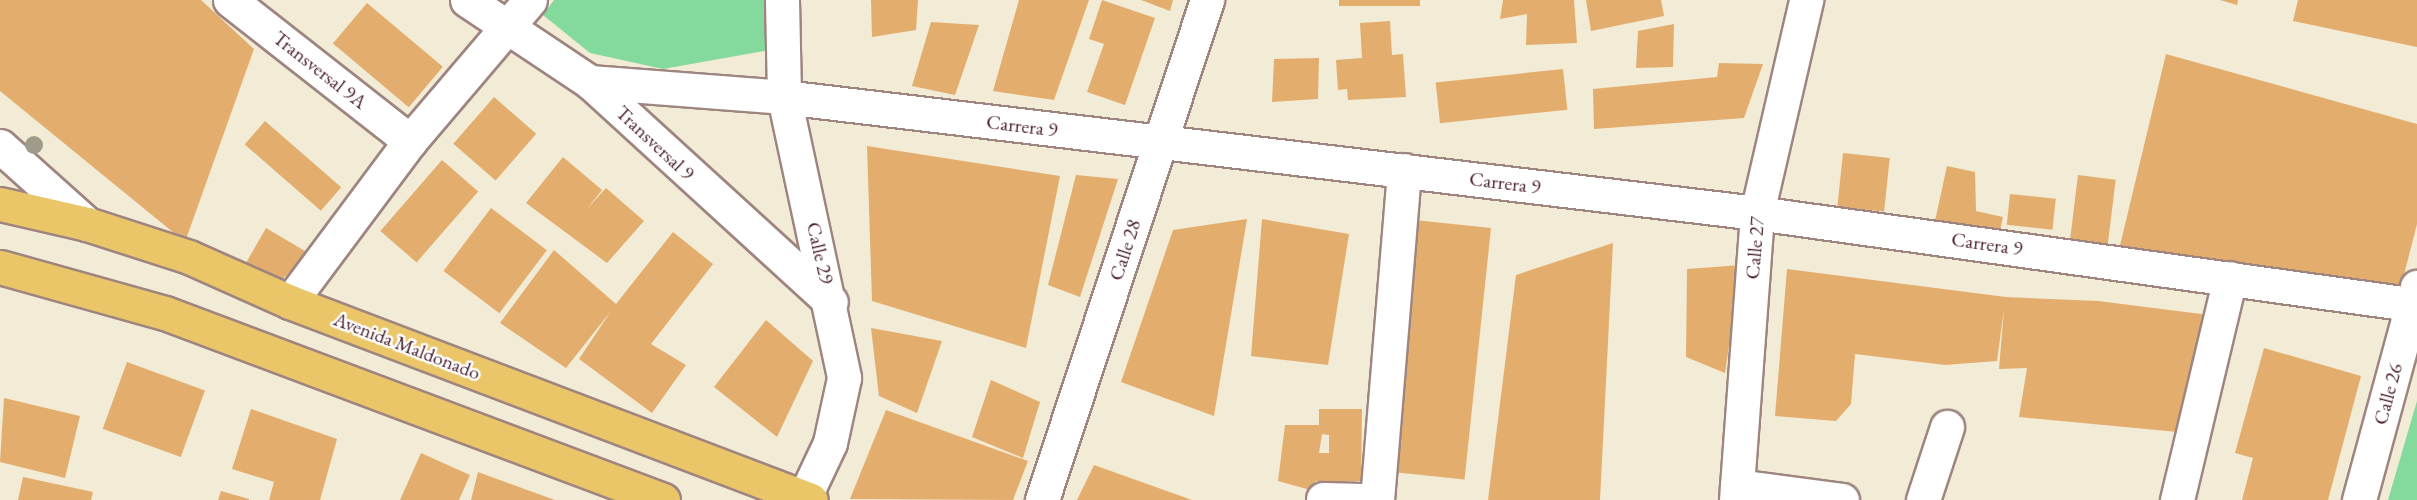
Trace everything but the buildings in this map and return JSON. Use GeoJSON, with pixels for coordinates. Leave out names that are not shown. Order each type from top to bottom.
{"type":"FeatureCollection","features":[{"type":"Feature","properties":{"kind":"main road","name":"Avenida Maldonado"},"geometry":{"type":"LineString","coordinates":[[0,204],[87,224],[189,257],[290,302],[806,499]]}},
{"type":"Feature","properties":{"kind":"main road"},"geometry":{"type":"LineString","coordinates":[[0,267],[165,314],[663,500]]}},
{"type":"Feature","properties":{"kind":"street","name":"Transversal 9A"},"geometry":{"type":"LineString","coordinates":[[230,0],[410,141]]}},
{"type":"Feature","properties":{"kind":"street","name":"Transversal 9"},"geometry":{"type":"LineString","coordinates":[[466,0],[505,30],[590,82],[831,302]]}},
{"type":"Feature","properties":{"kind":"street"},"geometry":{"type":"LineString","coordinates":[[290,302],[410,141],[530,0]]}},
{"type":"Feature","properties":{"kind":"street","name":"Calle 29"},"geometry":{"type":"LineString","coordinates":[[782,0],[784,97],[831,302],[844,378],[830,443],[806,499]]}},
{"type":"Feature","properties":{"kind":"street","name":"Calle 28"},"geometry":{"type":"LineString","coordinates":[[1042,500],[1207,0]]}},
{"type":"Feature","properties":{"kind":"street","name":"Calle 27"},"geometry":{"type":"LineString","coordinates":[[1736,493],[1757,213],[1806,0]]}},
{"type":"Feature","properties":{"kind":"street","name":"Carrera 9"},"geometry":{"type":"LineString","coordinates":[[590,82],[784,97],[1404,170],[1757,213],[2230,278],[2416,299]]}},
{"type":"Feature","properties":{"kind":"street"},"geometry":{"type":"LineString","coordinates":[[0,146],[87,224]]}},
{"type":"Feature","properties":{"kind":"street"},"geometry":{"type":"LineString","coordinates":[[1377,500],[1404,170]]}},
{"type":"Feature","properties":{"kind":"street"},"geometry":{"type":"LineString","coordinates":[[2177,500],[2230,278]]}},
{"type":"Feature","properties":{"kind":"street","name":"Calle 26"},"geometry":{"type":"LineString","coordinates":[[2359,500],[2416,299]]}},
{"type":"Feature","properties":{"kind":"street"},"geometry":{"type":"LineString","coordinates":[[1923,500],[1947,427]]}},
{"type":"Feature","properties":{"kind":"street"},"geometry":{"type":"LineString","coordinates":[[1736,493],[1842,500]]}},
{"type":"Feature","properties":{"kind":"street"},"geometry":{"type":"LineString","coordinates":[[1323,500],[1363,500]]}},
{"type":"Feature","properties":{"kind":"green space"},"geometry":{"type":"Polygon","coordinates":[[[554,0],[764,0],[770,50],[663,69],[590,53],[543,15],[554,0]]]}},
{"type":"Feature","properties":{"kind":"green space"},"geometry":{"type":"Polygon","coordinates":[[[2417,401],[2417,500],[2388,500],[2417,401]]]}}]}
